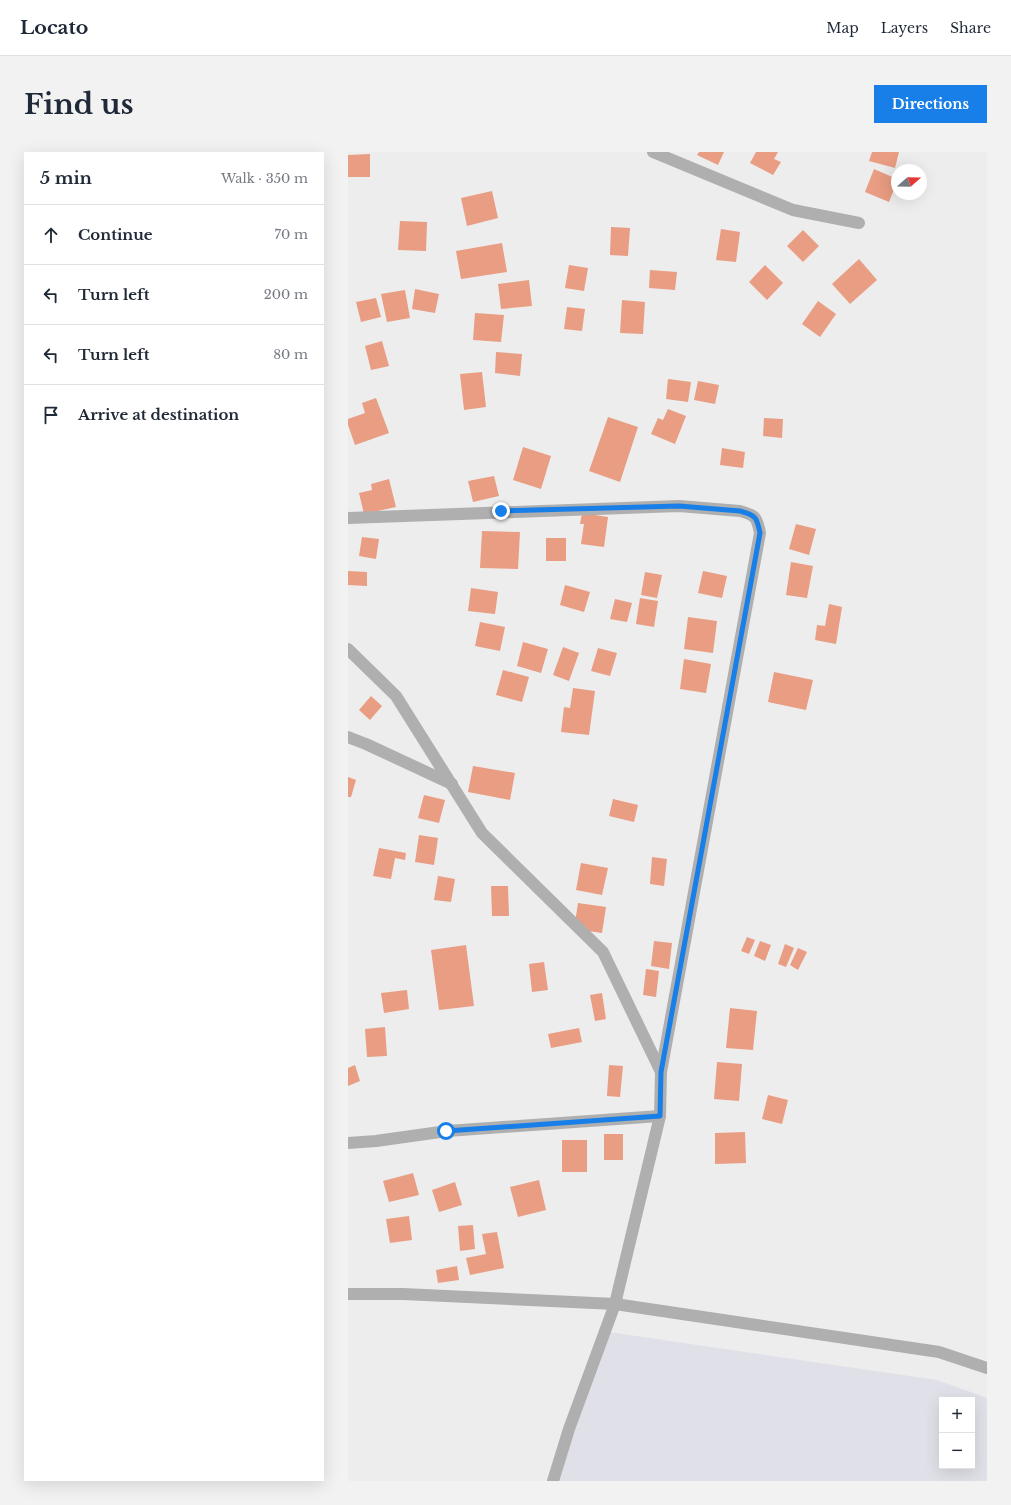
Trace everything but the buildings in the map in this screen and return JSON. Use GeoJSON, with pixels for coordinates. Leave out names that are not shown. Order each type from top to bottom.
{"type":"FeatureCollection","features":[{"type":"Feature","properties":{"kind":"street"},"geometry":{"type":"LineString","coordinates":[[653,152],[793,210],[859,223]]}},
{"type":"Feature","properties":{"kind":"street"},"geometry":{"type":"LineString","coordinates":[[348,518],[679,506],[740,511],[749,513],[758,520],[760,533],[661,1072],[660,1116],[615,1304],[569,1429],[553,1481]]}},
{"type":"Feature","properties":{"kind":"street"},"geometry":{"type":"LineString","coordinates":[[348,650],[396,696],[482,833],[603,952],[661,1072]]}},
{"type":"Feature","properties":{"kind":"street"},"geometry":{"type":"LineString","coordinates":[[348,737],[453,785]]}},
{"type":"Feature","properties":{"kind":"street"},"geometry":{"type":"LineString","coordinates":[[348,1143],[376,1142],[446,1131],[660,1116]]}},
{"type":"Feature","properties":{"kind":"street"},"geometry":{"type":"LineString","coordinates":[[348,1294],[403,1294],[615,1304],[939,1352],[987,1368]]}},
{"type":"Feature","properties":{"kind":"shaded area"},"geometry":{"type":"Polygon","coordinates":[[[609,1332],[937,1380],[987,1398],[987,1481],[557,1481],[609,1332]]]}},
{"type":"Feature","properties":{"kind":"route"},"geometry":{"type":"LineString","coordinates":[[446,1131],[660,1116],[661,1072],[760,533],[758,520],[749,513],[740,511],[679,506],[501,511]]}}]}
